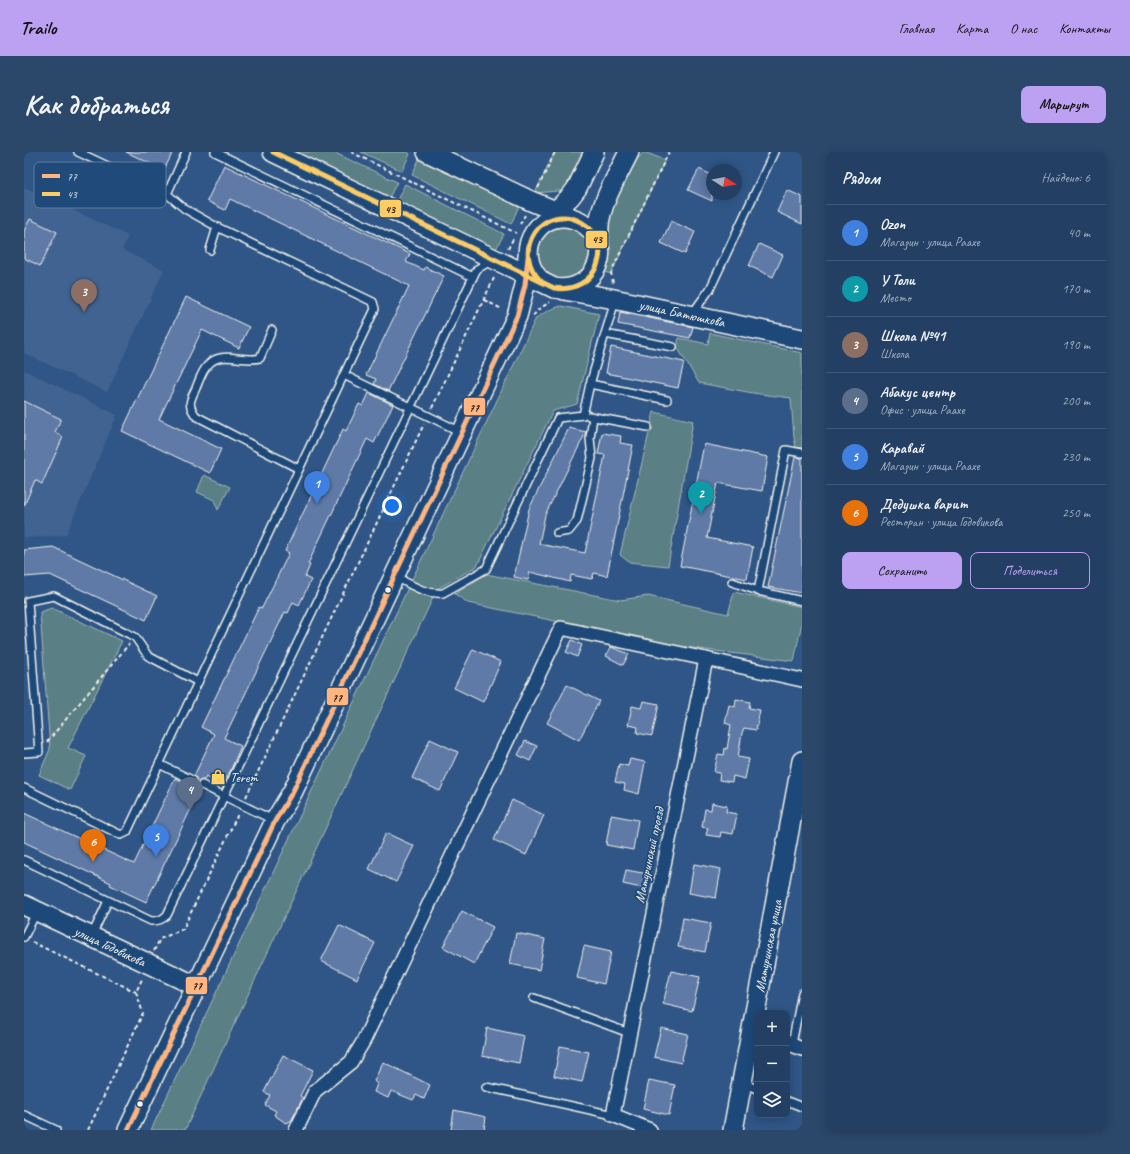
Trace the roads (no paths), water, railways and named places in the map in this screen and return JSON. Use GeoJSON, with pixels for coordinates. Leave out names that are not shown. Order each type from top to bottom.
{"type":"FeatureCollection","features":[{"type":"Feature","properties":{"kind":"main road"},"geometry":{"type":"LineString","coordinates":[[273,152],[498,261],[532,271],[548,286],[561,289]]}},
{"type":"Feature","properties":{"kind":"main road"},"geometry":{"type":"LineString","coordinates":[[128,1130],[275,821],[293,791],[517,316],[525,285],[532,271],[529,243],[536,230],[571,196],[577,188],[594,152]]}},
{"type":"Feature","properties":{"kind":"main road"},"geometry":{"type":"LineString","coordinates":[[612,298],[600,287],[598,281],[603,262],[598,227],[605,202],[629,152]]}},
{"type":"Feature","properties":{"kind":"main road"},"geometry":{"type":"LineString","coordinates":[[435,154],[531,201],[582,222],[592,231],[598,243],[603,262]]}},
{"type":"Feature","properties":{"kind":"main road"},"geometry":{"type":"LineString","coordinates":[[541,225],[554,219],[561,218],[576,220]]}},
{"type":"Feature","properties":{"kind":"main road"},"geometry":{"type":"LineString","coordinates":[[517,316],[528,301],[544,292],[573,288],[584,283],[603,262]]}},
{"type":"Feature","properties":{"kind":"main road","name":"улица Батюшкова"},"geometry":{"type":"LineString","coordinates":[[561,289],[612,298],[802,339]]}},
{"type":"Feature","properties":{"kind":"main road","name":"Матуринская улица"},"geometry":{"type":"LineString","coordinates":[[758,1010],[802,766]]}},
{"type":"Feature","properties":{"kind":"main road","name":"улица Годовикова"},"geometry":{"type":"LineString","coordinates":[[30,908],[196,986]]}},
{"type":"Feature","properties":{"kind":"main road","name":"Матуринская улица"},"geometry":{"type":"LineString","coordinates":[[733,1130],[749,1086],[754,1032]]}},
{"type":"Feature","properties":{"kind":"street"},"geometry":{"type":"LineString","coordinates":[[296,1130],[316,1091],[351,1062],[363,1042],[561,628],[802,680]]}},
{"type":"Feature","properties":{"kind":"street","name":"Матуринский проезд"},"geometry":{"type":"LineString","coordinates":[[613,1115],[706,659]]}},
{"type":"Feature","properties":{"kind":"street"},"geometry":{"type":"LineString","coordinates":[[613,1115],[650,1130]]}},
{"type":"Feature","properties":{"kind":"lane"},"geometry":{"type":"LineString","coordinates":[[78,152],[99,162]]}},
{"type":"Feature","properties":{"kind":"lane"},"geometry":{"type":"LineString","coordinates":[[24,788],[121,835],[127,832],[375,309],[373,302],[217,227],[185,209],[167,194],[186,152]]}},
{"type":"Feature","properties":{"kind":"lane"},"geometry":{"type":"LineString","coordinates":[[215,152],[473,277]]}},
{"type":"Feature","properties":{"kind":"lane"},"geometry":{"type":"LineString","coordinates":[[691,316],[710,290],[774,152]]}},
{"type":"Feature","properties":{"kind":"lane"},"geometry":{"type":"LineString","coordinates":[[210,250],[217,227]]}},
{"type":"Feature","properties":{"kind":"lane"},"geometry":{"type":"LineString","coordinates":[[24,860],[151,921],[162,920],[167,915],[477,269],[498,261]]}},
{"type":"Feature","properties":{"kind":"lane"},"geometry":{"type":"LineString","coordinates":[[583,415],[590,384],[605,334],[612,298]]}},
{"type":"Feature","properties":{"kind":"lane"},"geometry":{"type":"LineString","coordinates":[[272,330],[260,358],[252,360],[223,357],[212,361],[206,366],[191,398],[190,408],[196,416],[299,469]]}},
{"type":"Feature","properties":{"kind":"lane"},"geometry":{"type":"LineString","coordinates":[[605,334],[673,347]]}},
{"type":"Feature","properties":{"kind":"lane"},"geometry":{"type":"LineString","coordinates":[[344,375],[462,433]]}},
{"type":"Feature","properties":{"kind":"lane"},"geometry":{"type":"LineString","coordinates":[[590,384],[667,400]]}},
{"type":"Feature","properties":{"kind":"lane"},"geometry":{"type":"LineString","coordinates":[[394,576],[426,592],[436,594],[443,593],[486,569],[558,418],[583,415],[648,427]]}},
{"type":"Feature","properties":{"kind":"lane"},"geometry":{"type":"LineString","coordinates":[[557,533],[569,531],[577,521],[592,458],[590,438],[593,417]]}},
{"type":"Feature","properties":{"kind":"lane"},"geometry":{"type":"LineString","coordinates":[[758,591],[786,450],[802,454]]}},
{"type":"Feature","properties":{"kind":"lane"},"geometry":{"type":"LineString","coordinates":[[732,582],[758,591],[802,601]]}},
{"type":"Feature","properties":{"kind":"lane"},"geometry":{"type":"LineString","coordinates":[[24,752],[39,752],[28,601],[54,596],[135,636],[148,656],[198,682]]}},
{"type":"Feature","properties":{"kind":"lane"},"geometry":{"type":"LineString","coordinates":[[159,764],[192,780]]}},
{"type":"Feature","properties":{"kind":"lane"},"geometry":{"type":"LineString","coordinates":[[202,785],[275,821]]}},
{"type":"Feature","properties":{"kind":"lane"},"geometry":{"type":"LineString","coordinates":[[92,937],[108,901]]}},
{"type":"Feature","properties":{"kind":"lane"},"geometry":{"type":"LineString","coordinates":[[24,937],[30,908]]}},
{"type":"Feature","properties":{"kind":"lane"},"geometry":{"type":"LineString","coordinates":[[794,1045],[802,993]]}},
{"type":"Feature","properties":{"kind":"lane"},"geometry":{"type":"LineString","coordinates":[[534,998],[629,1033]]}},
{"type":"Feature","properties":{"kind":"lane"},"geometry":{"type":"LineString","coordinates":[[486,1087],[613,1115]]}},
{"type":"Feature","properties":{"kind":"lane"},"geometry":{"type":"LineString","coordinates":[[790,1102],[802,1107]]}},
{"type":"Feature","properties":{"kind":"lane"},"geometry":{"type":"LineString","coordinates":[[24,1115],[56,1130]]}},
{"type":"Feature","properties":{"kind":"place","name":"Школа №41"},"geometry":{"type":"Point","coordinates":[84,312]}},
{"type":"Feature","properties":{"kind":"place","name":"Ozon"},"geometry":{"type":"Point","coordinates":[317,504]}},
{"type":"Feature","properties":{"kind":"place","name":"У Толи"},"geometry":{"type":"Point","coordinates":[701,514]}},
{"type":"Feature","properties":{"kind":"place","name":"Terem"},"geometry":{"type":"Point","coordinates":[218,777]}},
{"type":"Feature","properties":{"kind":"place","name":"Абакус центр"},"geometry":{"type":"Point","coordinates":[190,810]}},
{"type":"Feature","properties":{"kind":"place","name":"Каравай"},"geometry":{"type":"Point","coordinates":[156,857]}},
{"type":"Feature","properties":{"kind":"place","name":"Дедушка варит"},"geometry":{"type":"Point","coordinates":[93,862]}}]}
